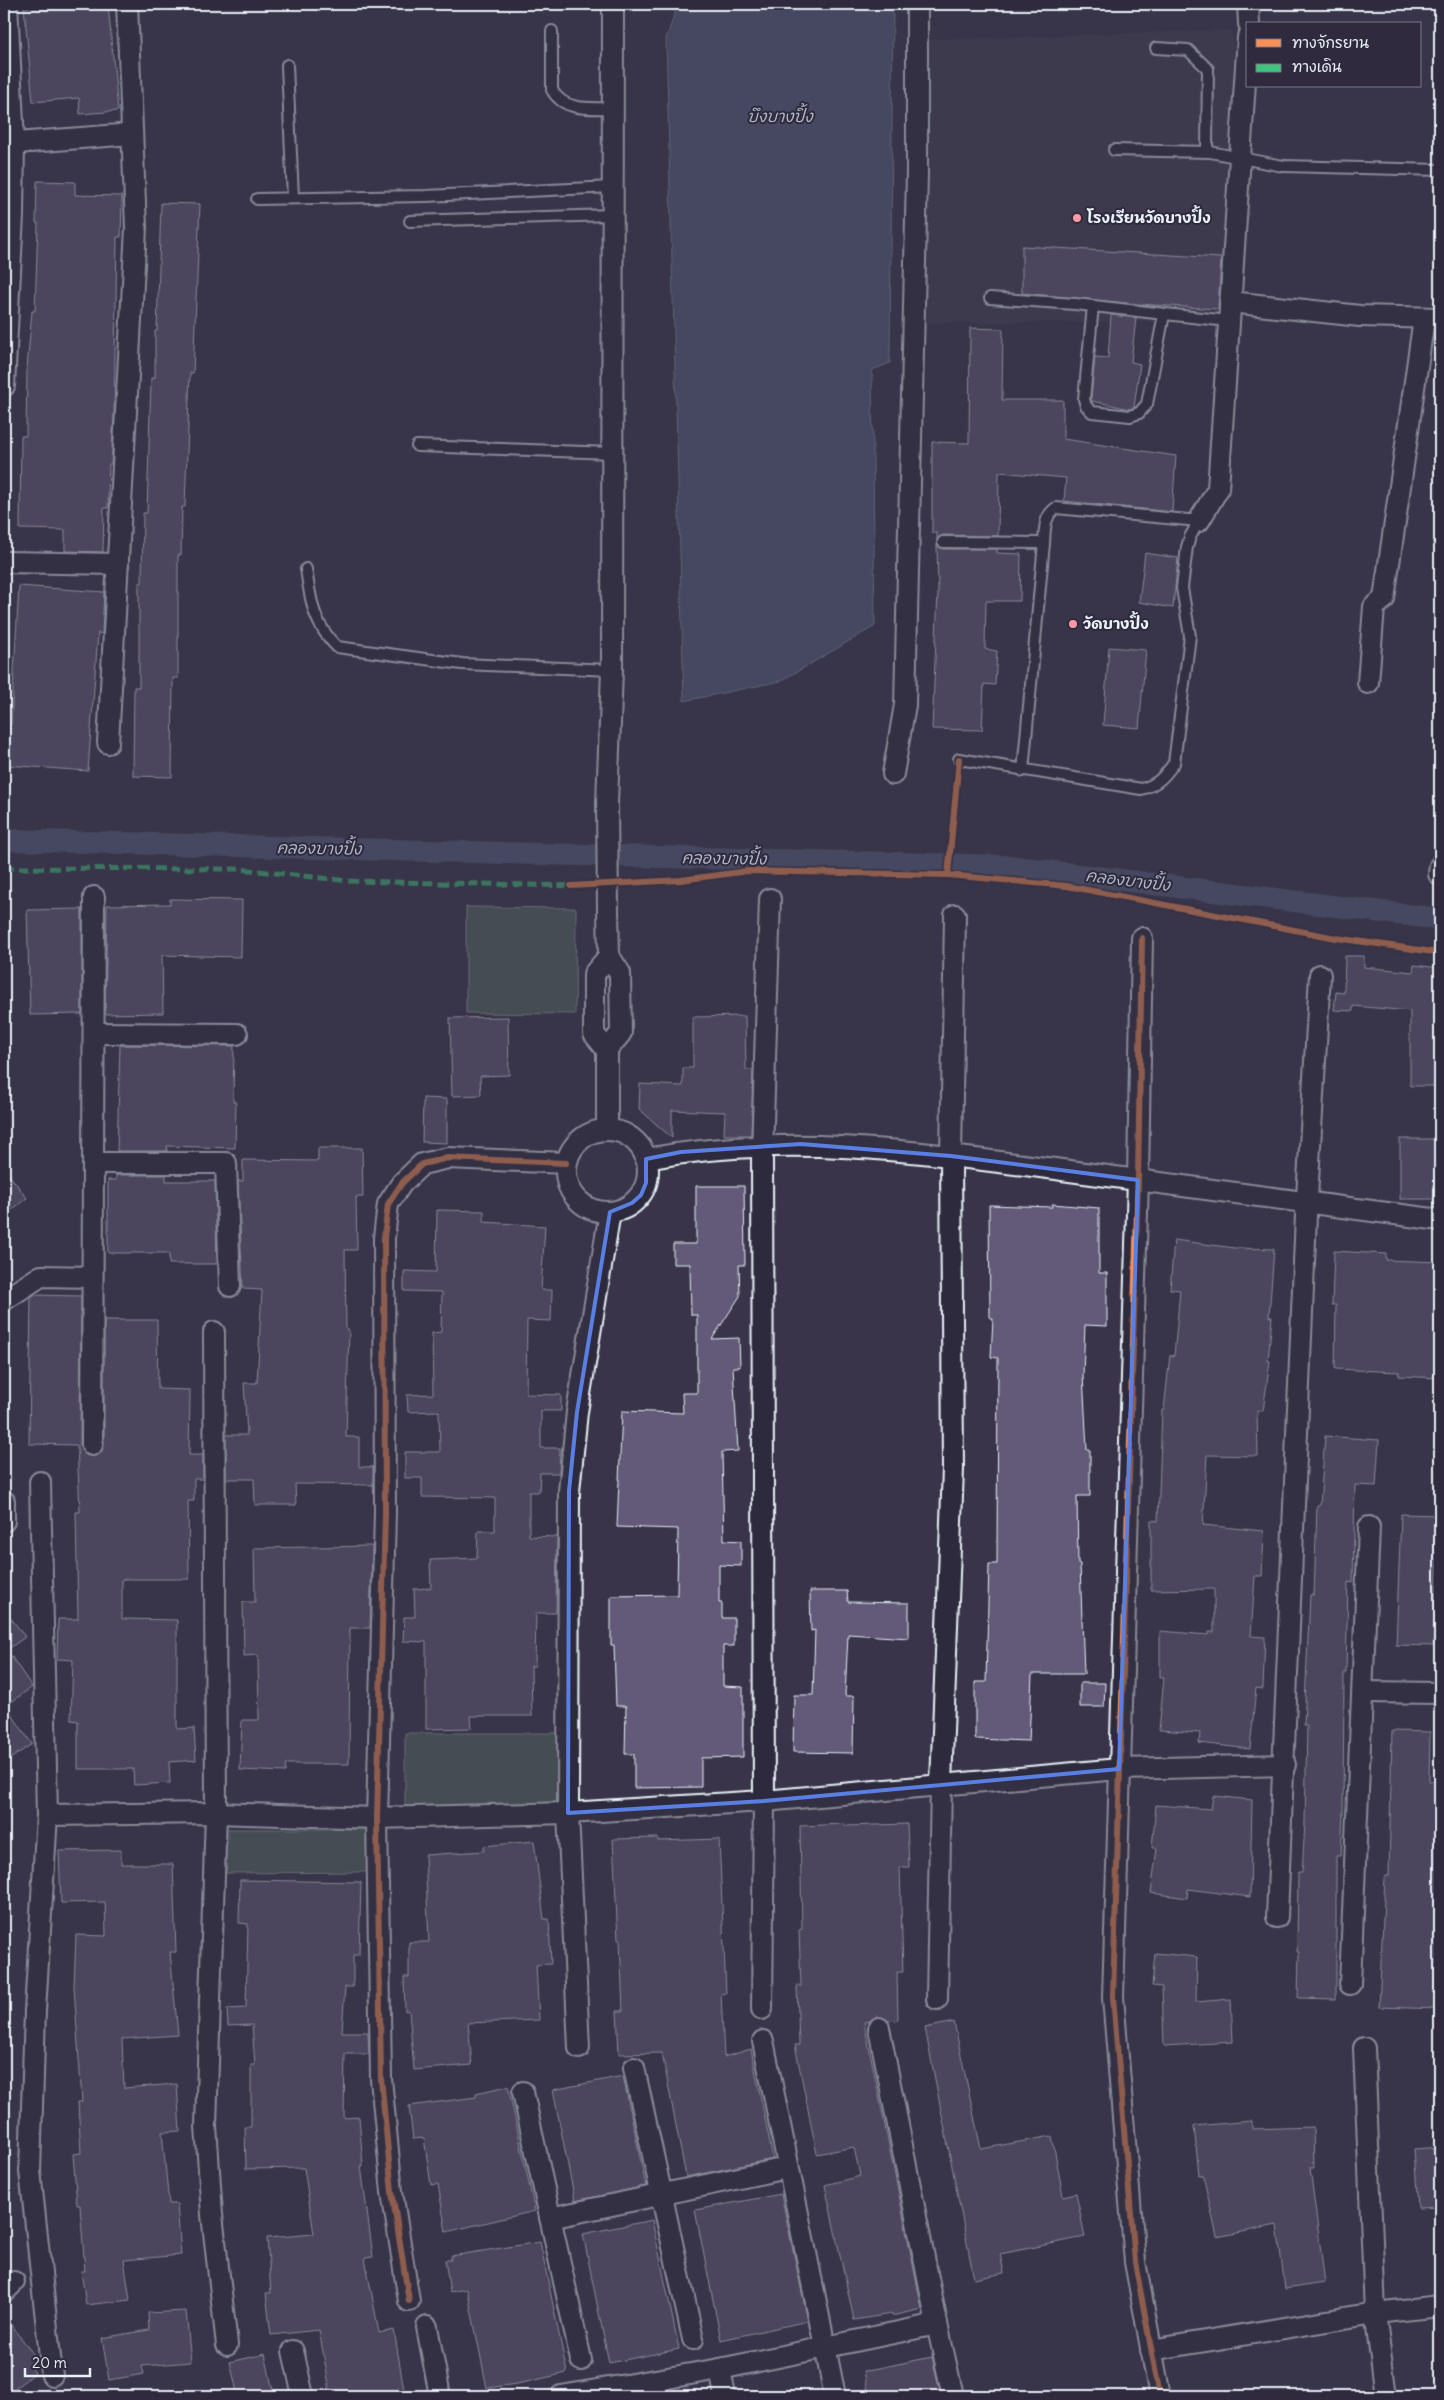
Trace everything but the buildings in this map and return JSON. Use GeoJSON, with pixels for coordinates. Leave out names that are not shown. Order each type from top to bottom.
{"type":"FeatureCollection","features":[{"type":"Feature","properties":{"kind":"street"},"geometry":{"type":"LineString","coordinates":[[4,386],[13,215],[9,143],[7,4]]}},
{"type":"Feature","properties":{"kind":"street"},"geometry":{"type":"LineString","coordinates":[[108,743],[136,228],[127,4]]}},
{"type":"Feature","properties":{"kind":"street"},"geometry":{"type":"LineString","coordinates":[[607,1130],[607,1050],[621,1033],[620,973],[609,956],[607,803],[612,670],[613,4]]}},
{"type":"Feature","properties":{"kind":"street"},"geometry":{"type":"LineString","coordinates":[[893,774],[905,705],[917,173],[917,4]]}},
{"type":"Feature","properties":{"kind":"street"},"geometry":{"type":"LineString","coordinates":[[1248,4],[1248,22]]}},
{"type":"Feature","properties":{"kind":"street"},"geometry":{"type":"LineString","coordinates":[[1199,521],[1218,489],[1246,71]]}},
{"type":"Feature","properties":{"kind":"street"},"geometry":{"type":"LineString","coordinates":[[9,143],[132,134]]}},
{"type":"Feature","properties":{"kind":"street"},"geometry":{"type":"LineString","coordinates":[[1229,312],[1432,318],[1384,599],[1374,607],[1368,682]]}},
{"type":"Feature","properties":{"kind":"street"},"geometry":{"type":"LineString","coordinates":[[4,562],[118,564]]}},
{"type":"Feature","properties":{"kind":"street"},"geometry":{"type":"LineString","coordinates":[[92,1446],[94,897]]}},
{"type":"Feature","properties":{"kind":"street"},"geometry":{"type":"LineString","coordinates":[[762,2008],[764,1802],[762,1147],[770,899]]}},
{"type":"Feature","properties":{"kind":"street"},"geometry":{"type":"LineString","coordinates":[[937,1999],[940,1784],[952,1469],[951,1156],[955,915]]}},
{"type":"Feature","properties":{"kind":"street"},"geometry":{"type":"LineString","coordinates":[[1142,938],[1138,1180],[1113,1997],[1135,2262],[1160,2396]]}},
{"type":"Feature","properties":{"kind":"street"},"geometry":{"type":"LineString","coordinates":[[1277,1917],[1285,1765],[1307,1202],[1320,975]]}},
{"type":"Feature","properties":{"kind":"street"},"geometry":{"type":"LineString","coordinates":[[94,1032],[237,1034]]}},
{"type":"Feature","properties":{"kind":"street"},"geometry":{"type":"LineString","coordinates":[[607,1130],[620,1132],[631,1138],[640,1148],[646,1159],[646,1183],[641,1195],[627,1206],[610,1212],[598,1211],[576,1198],[567,1182],[566,1163],[572,1150],[581,1139],[593,1132],[607,1130]]}},
{"type":"Feature","properties":{"kind":"street"},"geometry":{"type":"LineString","coordinates":[[646,1159],[681,1152],[801,1144],[951,1156],[1440,1220]]}},
{"type":"Feature","properties":{"kind":"street"},"geometry":{"type":"LineString","coordinates":[[409,2301],[392,2192],[381,2079],[377,1818],[385,1513],[384,1238],[388,1204],[402,1183],[422,1164],[448,1158],[566,1163]]}},
{"type":"Feature","properties":{"kind":"street"},"geometry":{"type":"LineString","coordinates":[[94,1163],[226,1163],[230,1286]]}},
{"type":"Feature","properties":{"kind":"street"},"geometry":{"type":"LineString","coordinates":[[579,2048],[568,1813],[569,1491],[578,1412],[610,1212]]}},
{"type":"Feature","properties":{"kind":"street"},"geometry":{"type":"LineString","coordinates":[[4,1300],[41,1276],[92,1277]]}},
{"type":"Feature","properties":{"kind":"street"},"geometry":{"type":"LineString","coordinates":[[214,1332],[216,1813],[206,2126],[212,2215],[228,2345]]}},
{"type":"Feature","properties":{"kind":"street"},"geometry":{"type":"LineString","coordinates":[[40,1482],[47,1815],[35,2011],[30,2171],[52,2375]]}},
{"type":"Feature","properties":{"kind":"street"},"geometry":{"type":"LineString","coordinates":[[4,1501],[4,1521]]}},
{"type":"Feature","properties":{"kind":"street"},"geometry":{"type":"LineString","coordinates":[[1350,1984],[1364,1692],[1369,1527]]}},
{"type":"Feature","properties":{"kind":"street"},"geometry":{"type":"LineString","coordinates":[[1364,1692],[1440,1692]]}},
{"type":"Feature","properties":{"kind":"street"},"geometry":{"type":"LineString","coordinates":[[47,1815],[216,1813],[377,1818],[568,1813],[764,1802],[940,1784],[1119,1769],[1285,1765]]}},
{"type":"Feature","properties":{"kind":"street"},"geometry":{"type":"LineString","coordinates":[[879,2028],[953,2396]]}},
{"type":"Feature","properties":{"kind":"street"},"geometry":{"type":"LineString","coordinates":[[763,2041],[835,2396]]}},
{"type":"Feature","properties":{"kind":"street"},"geometry":{"type":"LineString","coordinates":[[1364,2048],[1375,2313],[1386,2396]]}},
{"type":"Feature","properties":{"kind":"street"},"geometry":{"type":"LineString","coordinates":[[634,2068],[693,2339]]}},
{"type":"Feature","properties":{"kind":"street"},"geometry":{"type":"LineString","coordinates":[[523,2092],[582,2360]]}},
{"type":"Feature","properties":{"kind":"street"},"geometry":{"type":"LineString","coordinates":[[550,2218],[788,2168]]}},
{"type":"Feature","properties":{"kind":"street"},"geometry":{"type":"LineString","coordinates":[[1151,2350],[1375,2313],[1440,2306]]}},
{"type":"Feature","properties":{"kind":"street"},"geometry":{"type":"LineString","coordinates":[[561,2396],[609,2392],[937,2324]]}},
{"type":"Feature","properties":{"kind":"street"},"geometry":{"type":"LineString","coordinates":[[427,2327],[440,2396]]}},
{"type":"Feature","properties":{"kind":"street"},"geometry":{"type":"LineString","coordinates":[[293,2351],[303,2396]]}},
{"type":"Feature","properties":{"kind":"street"},"geometry":{"type":"LineString","coordinates":[[720,2369],[725,2396]]}},
{"type":"Feature","properties":{"kind":"lane"},"geometry":{"type":"LineString","coordinates":[[552,31],[552,90],[556,98],[576,108],[613,108]]}},
{"type":"Feature","properties":{"kind":"lane"},"geometry":{"type":"LineString","coordinates":[[1156,48],[1188,50],[1208,69],[1207,147],[1210,152]]}},
{"type":"Feature","properties":{"kind":"lane"},"geometry":{"type":"LineString","coordinates":[[287,65],[293,198]]}},
{"type":"Feature","properties":{"kind":"lane"},"geometry":{"type":"LineString","coordinates":[[1114,150],[1210,152],[1283,166],[1440,170]]}},
{"type":"Feature","properties":{"kind":"lane"},"geometry":{"type":"LineString","coordinates":[[258,199],[426,196],[613,187]]}},
{"type":"Feature","properties":{"kind":"lane"},"geometry":{"type":"LineString","coordinates":[[410,221],[613,215]]}},
{"type":"Feature","properties":{"kind":"lane"},"geometry":{"type":"LineString","coordinates":[[990,298],[1164,314],[1229,312]]}},
{"type":"Feature","properties":{"kind":"lane"},"geometry":{"type":"LineString","coordinates":[[1093,306],[1084,400],[1086,406],[1092,412],[1130,416],[1139,413],[1147,404],[1164,314]]}},
{"type":"Feature","properties":{"kind":"lane"},"geometry":{"type":"LineString","coordinates":[[417,446],[612,454]]}},
{"type":"Feature","properties":{"kind":"lane"},"geometry":{"type":"LineString","coordinates":[[959,759],[1023,771],[1141,790],[1154,786],[1174,763],[1190,636],[1182,588],[1187,547],[1199,521],[1056,508],[1050,512],[1046,519],[1023,771]]}},
{"type":"Feature","properties":{"kind":"lane"},"geometry":{"type":"LineString","coordinates":[[943,542],[1044,543]]}},
{"type":"Feature","properties":{"kind":"lane"},"geometry":{"type":"LineString","coordinates":[[306,569],[311,601],[323,632],[337,647],[462,664],[612,670]]}},
{"type":"Feature","properties":{"kind":"highlighted area"},"geometry":{"type":"Polygon","coordinates":[[[801,1144],[951,1156],[1138,1180],[1119,1769],[764,1801],[568,1813],[569,1491],[577,1412],[610,1212],[632,1203],[641,1195],[646,1183],[646,1159],[681,1152],[801,1144]]]}},
{"type":"Feature","properties":{"kind":"shaded area","name":"โรงเรียนวัดบางปิ้ง"},"geometry":{"type":"Polygon","coordinates":[[[1232,30],[1243,116],[1228,321],[924,323],[912,40],[1232,30]]]}},
{"type":"Feature","properties":{"kind":"green space"},"geometry":{"type":"Polygon","coordinates":[[[466,907],[576,908],[575,1014],[466,1013],[466,907]]]}},
{"type":"Feature","properties":{"kind":"green space"},"geometry":{"type":"Polygon","coordinates":[[[405,1733],[558,1733],[559,1809],[405,1809],[405,1733]]]}},
{"type":"Feature","properties":{"kind":"green space"},"geometry":{"type":"Polygon","coordinates":[[[226,1829],[368,1829],[368,1872],[226,1873],[226,1829]]]}},
{"type":"Feature","properties":{"kind":"water","name":"บึงบางปิ้ง"},"geometry":{"type":"Polygon","coordinates":[[[678,4],[893,4],[890,363],[872,370],[875,626],[781,681],[684,701],[666,39],[678,4]]]}},
{"type":"Feature","properties":{"kind":"waterway","name":"คลองบางปิ้ง"},"geometry":{"type":"LineString","coordinates":[[4,840],[1007,866],[1440,919]]}},
{"type":"Feature","properties":{"kind":"marked path"},"geometry":{"type":"LineString","coordinates":[[4,868],[240,869],[349,881],[576,886]]}},
{"type":"Feature","properties":{"kind":"cycle path"},"geometry":{"type":"LineString","coordinates":[[948,875],[959,759]]}},
{"type":"Feature","properties":{"kind":"cycle path"},"geometry":{"type":"LineString","coordinates":[[571,886],[681,880],[748,871],[948,875],[1067,886],[1336,938],[1440,953]]}},
{"type":"Feature","properties":{"kind":"cycle path"},"geometry":{"type":"LineString","coordinates":[[1142,938],[1138,1180],[1113,1997],[1135,2262],[1160,2396]]}},
{"type":"Feature","properties":{"kind":"cycle path"},"geometry":{"type":"LineString","coordinates":[[409,2301],[392,2192],[381,2079],[377,1818],[385,1513],[384,1238],[388,1204],[402,1183],[422,1164],[448,1158],[566,1163]]}},
{"type":"Feature","properties":{"kind":"place","name":"โรงเรียนวัดบางปิ้ง"},"geometry":{"type":"Point","coordinates":[1077,218]}},
{"type":"Feature","properties":{"kind":"place","name":"วัดบางปิ้ง"},"geometry":{"type":"Point","coordinates":[1073,624]}}]}
